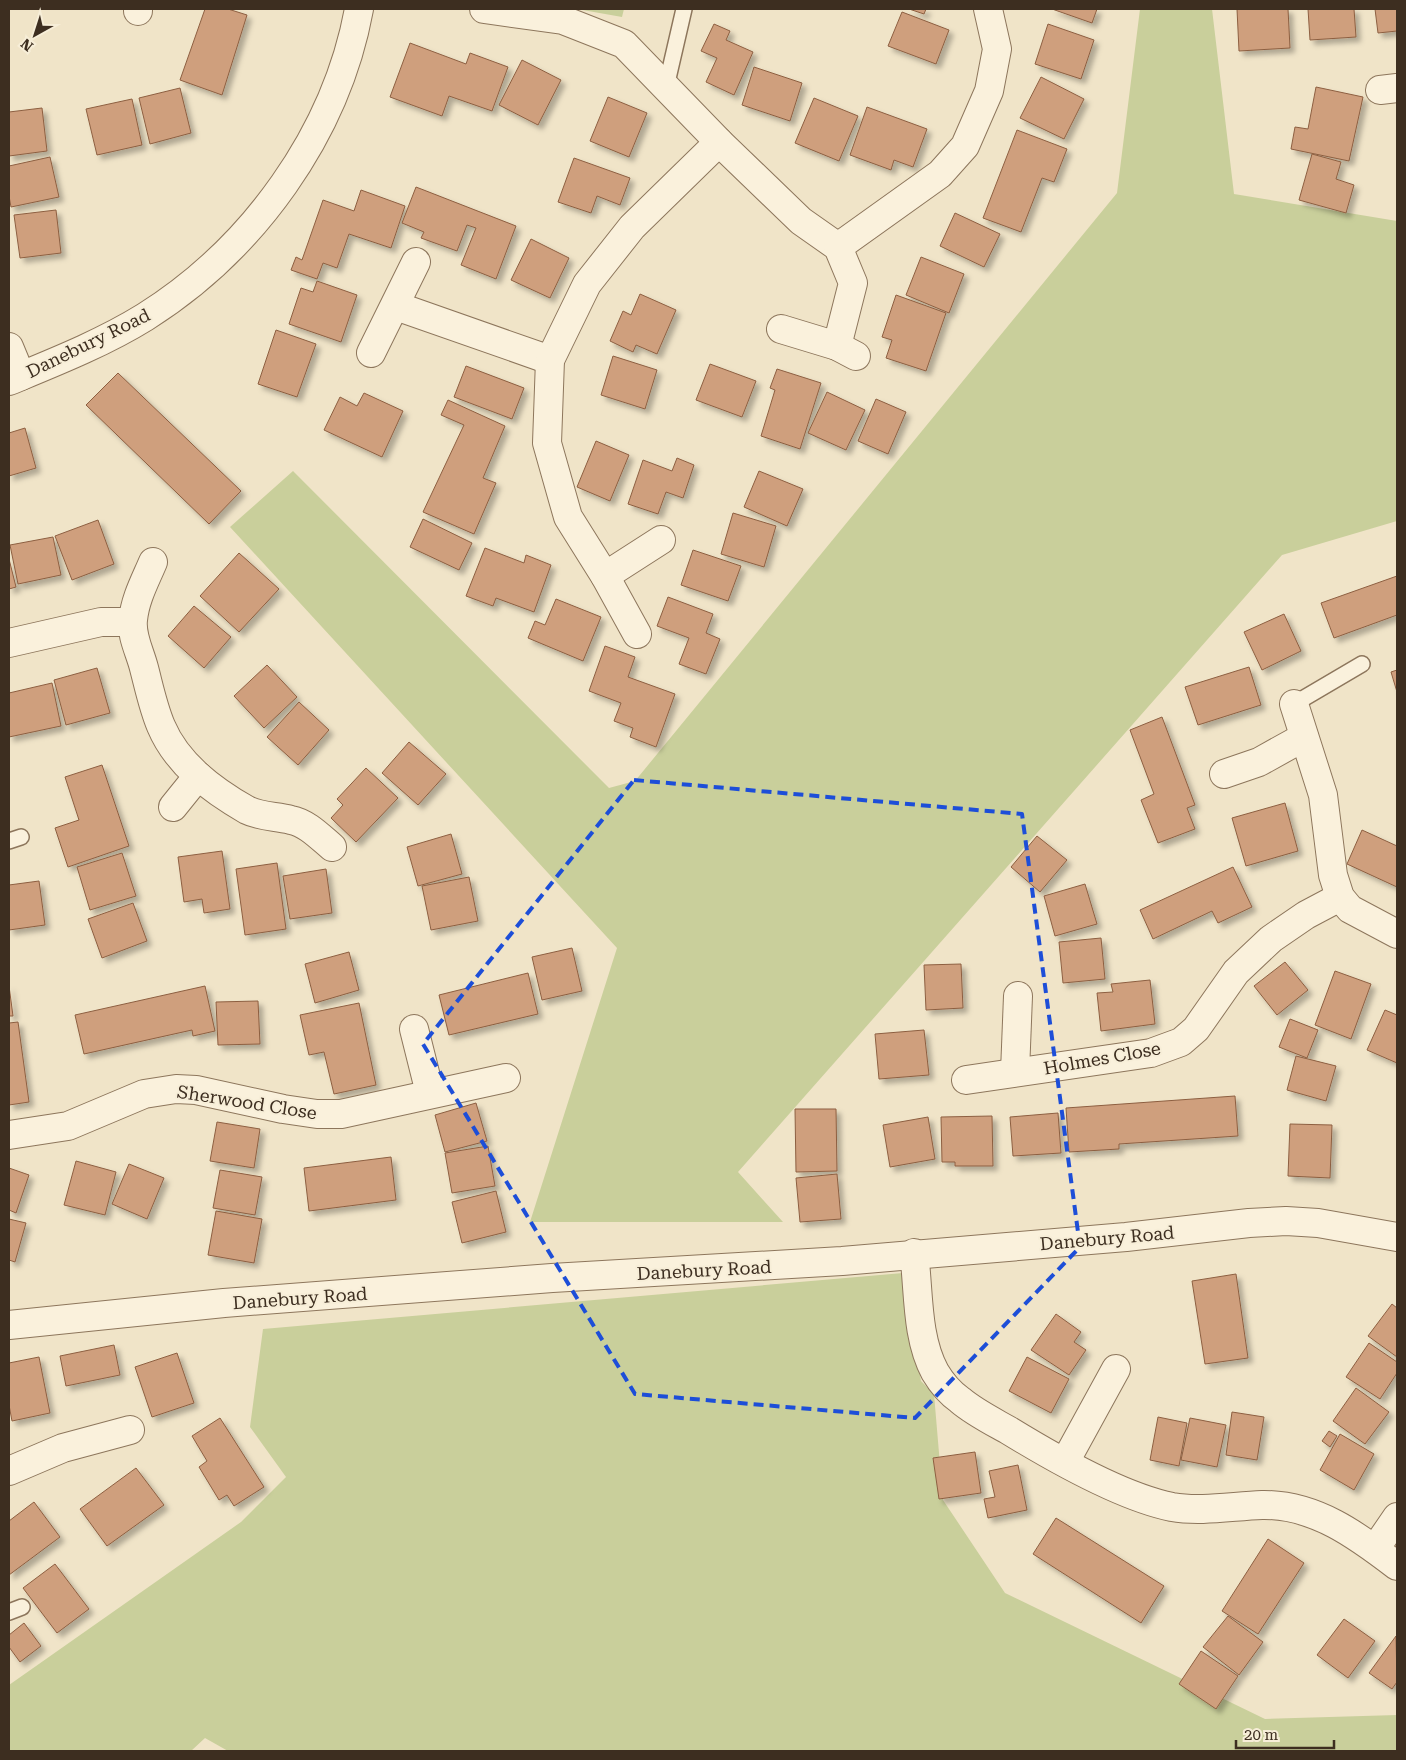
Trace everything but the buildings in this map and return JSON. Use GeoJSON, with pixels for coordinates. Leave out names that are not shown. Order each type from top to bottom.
{"type":"FeatureCollection","features":[{"type":"Feature","properties":{"kind":"street","name":"Danebury Road"},"geometry":{"type":"LineString","coordinates":[[15,379],[145,317],[199,276],[236,244],[280,188],[312,140],[331,102],[348,58],[359,9]]}},
{"type":"Feature","properties":{"kind":"street"},"geometry":{"type":"LineString","coordinates":[[484,9],[563,20],[624,44],[719,142],[801,221],[838,247],[853,283],[847,351],[780,329]]}},
{"type":"Feature","properties":{"kind":"street"},"geometry":{"type":"LineString","coordinates":[[838,247],[940,174],[965,146],[989,91],[997,49],[988,9]]}},
{"type":"Feature","properties":{"kind":"street"},"geometry":{"type":"LineString","coordinates":[[637,634],[605,576],[568,517],[547,443],[550,360],[587,284],[632,227],[719,142]]}},
{"type":"Feature","properties":{"kind":"street"},"geometry":{"type":"LineString","coordinates":[[371,353],[396,306],[416,262]]}},
{"type":"Feature","properties":{"kind":"street"},"geometry":{"type":"LineString","coordinates":[[396,306],[550,360]]}},
{"type":"Feature","properties":{"kind":"street"},"geometry":{"type":"LineString","coordinates":[[9,347],[15,379]]}},
{"type":"Feature","properties":{"kind":"street"},"geometry":{"type":"LineString","coordinates":[[605,576],[661,540]]}},
{"type":"Feature","properties":{"kind":"street"},"geometry":{"type":"LineString","coordinates":[[153,562],[136,604],[132,622],[136,643],[160,725],[168,742],[198,776],[249,811],[269,818],[293,820],[311,829],[332,847]]}},
{"type":"Feature","properties":{"kind":"street"},"geometry":{"type":"LineString","coordinates":[[9,643],[101,622],[132,622]]}},
{"type":"Feature","properties":{"kind":"street"},"geometry":{"type":"LineString","coordinates":[[1294,704],[1323,795],[1333,875],[1340,897],[1350,909],[1397,934]]}},
{"type":"Feature","properties":{"kind":"street"},"geometry":{"type":"LineString","coordinates":[[1224,774],[1259,762],[1304,737]]}},
{"type":"Feature","properties":{"kind":"street"},"geometry":{"type":"LineString","coordinates":[[173,807],[198,776]]}},
{"type":"Feature","properties":{"kind":"street","name":"Holmes Close"},"geometry":{"type":"LineString","coordinates":[[966,1080],[1151,1053],[1181,1042],[1196,1028],[1236,972],[1271,939],[1306,915],[1340,897]]}},
{"type":"Feature","properties":{"kind":"street","name":"Holmes Close"},"geometry":{"type":"LineString","coordinates":[[1015,1072],[1018,996]]}},
{"type":"Feature","properties":{"kind":"street"},"geometry":{"type":"LineString","coordinates":[[414,1029],[430,1093]]}},
{"type":"Feature","properties":{"kind":"street","name":"Sherwood Close"},"geometry":{"type":"LineString","coordinates":[[9,1135],[68,1126],[144,1094],[158,1091],[196,1090],[283,1109],[341,1114],[374,1108],[430,1093],[506,1078]]}},
{"type":"Feature","properties":{"kind":"street","name":"Danebury Road"},"geometry":{"type":"LineString","coordinates":[[9,1325],[224,1303],[552,1278],[833,1261],[1126,1237],[1249,1223],[1286,1221],[1346,1227],[1397,1237]]}},
{"type":"Feature","properties":{"kind":"street"},"geometry":{"type":"LineString","coordinates":[[914,1253],[923,1338],[935,1372],[947,1388],[965,1404],[1065,1462],[1110,1485],[1173,1507],[1264,1505],[1303,1511],[1342,1528],[1397,1566]]}},
{"type":"Feature","properties":{"kind":"street"},"geometry":{"type":"LineString","coordinates":[[1065,1462],[1116,1369]]}},
{"type":"Feature","properties":{"kind":"street"},"geometry":{"type":"LineString","coordinates":[[9,1471],[63,1448],[130,1430]]}},
{"type":"Feature","properties":{"kind":"street"},"geometry":{"type":"LineString","coordinates":[[1375,1549],[1397,1517]]}},
{"type":"Feature","properties":{"kind":"lane"},"geometry":{"type":"LineString","coordinates":[[666,87],[684,9]]}},
{"type":"Feature","properties":{"kind":"lane"},"geometry":{"type":"LineString","coordinates":[[1294,704],[1362,664]]}},
{"type":"Feature","properties":{"kind":"highlighted area"},"geometry":{"type":"Polygon","coordinates":[[[634,780],[1022,814],[1080,1247],[915,1418],[635,1394],[423,1044],[634,780]]]}},
{"type":"Feature","properties":{"kind":"green space"},"geometry":{"type":"Polygon","coordinates":[[[577,9],[624,9],[622,17],[577,9]]]}},
{"type":"Feature","properties":{"kind":"green space"},"geometry":{"type":"Polygon","coordinates":[[[1140,9],[1212,9],[1234,194],[1397,221],[1397,521],[1282,555],[738,1172],[783,1222],[530,1222],[617,948],[230,527],[293,471],[609,788],[635,781],[1117,193],[1140,9]]]}},
{"type":"Feature","properties":{"kind":"green space"},"geometry":{"type":"Polygon","coordinates":[[[903,1273],[921,1381],[934,1394],[943,1500],[1005,1593],[1265,1719],[1397,1715],[1397,1751],[228,1751],[205,1738],[191,1751],[9,1751],[9,1685],[241,1522],[286,1477],[250,1427],[263,1329],[903,1273]]]}}]}
